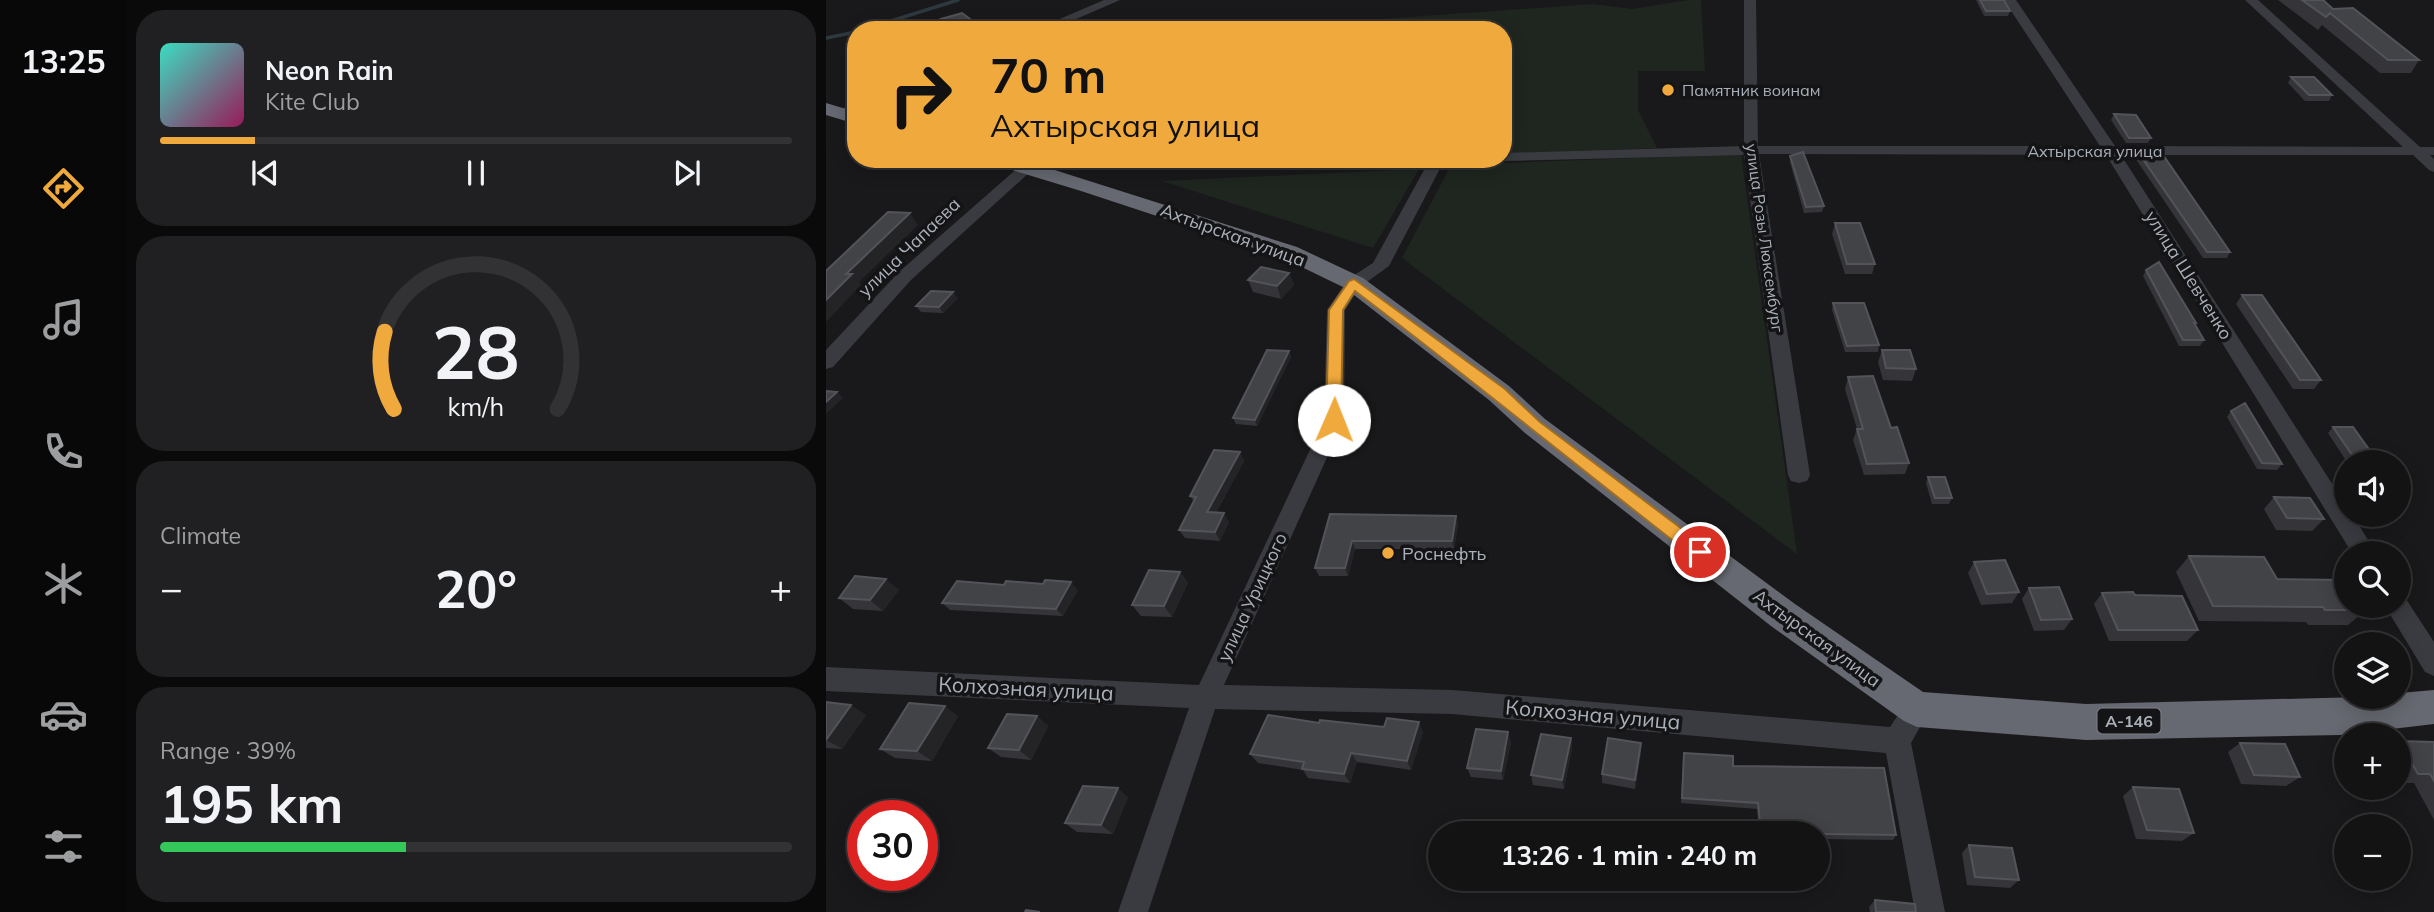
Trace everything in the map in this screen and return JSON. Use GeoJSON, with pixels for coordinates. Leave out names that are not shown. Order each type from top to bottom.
{"type":"FeatureCollection","features":[{"type":"Feature","properties":{"kind":"highway","name":"Ахтырская улица"},"geometry":{"type":"LineString","coordinates":[[1026,168],[1289,252],[1354,284],[1499,393],[1535,426],[1783,615],[1917,709]]}},
{"type":"Feature","properties":{"kind":"highway","name":"А-146"},"geometry":{"type":"LineString","coordinates":[[1917,709],[2087,722],[2341,717],[2434,707]]}},
{"type":"Feature","properties":{"kind":"highway","name":"А-146"},"geometry":{"type":"LineString","coordinates":[[2341,717],[2434,727]]}},
{"type":"Feature","properties":{"kind":"street"},"geometry":{"type":"LineString","coordinates":[[1062,21],[1114,0]]}},
{"type":"Feature","properties":{"kind":"street","name":"улица Розы Люксембург"},"geometry":{"type":"LineString","coordinates":[[1750,0],[1751,150],[1799,475]]}},
{"type":"Feature","properties":{"kind":"street","name":"улица Шевченко"},"geometry":{"type":"LineString","coordinates":[[2010,0],[2112,151],[2356,541]]}},
{"type":"Feature","properties":{"kind":"street"},"geometry":{"type":"LineString","coordinates":[[2251,0],[2434,167]]}},
{"type":"Feature","properties":{"kind":"street","name":"Ахтырская улица"},"geometry":{"type":"LineString","coordinates":[[1512,157],[1751,150],[2434,151]]}},
{"type":"Feature","properties":{"kind":"street","name":"улица Чапаева"},"geometry":{"type":"LineString","coordinates":[[826,362],[905,276],[1026,168]]}},
{"type":"Feature","properties":{"kind":"street"},"geometry":{"type":"LineString","coordinates":[[1354,284],[1380,266],[1433,168]]}},
{"type":"Feature","properties":{"kind":"street","name":"улица Урицкого"},"geometry":{"type":"LineString","coordinates":[[1133,912],[1206,697],[1334,420],[1336,310],[1354,284]]}},
{"type":"Feature","properties":{"kind":"street"},"geometry":{"type":"LineString","coordinates":[[2405,618],[2434,664]]}},
{"type":"Feature","properties":{"kind":"street","name":"Колхозная улица"},"geometry":{"type":"LineString","coordinates":[[826,679],[1206,697],[1452,702],[1897,741]]}},
{"type":"Feature","properties":{"kind":"street"},"geometry":{"type":"LineString","coordinates":[[1917,709],[1897,741],[1930,912]]}},
{"type":"Feature","properties":{"kind":"shaded area"},"geometry":{"type":"Polygon","coordinates":[[[1701,0],[1705,71],[1638,71],[1638,110],[1657,148],[1512,154],[1512,21],[1352,21],[1593,4],[1632,9],[1701,0]]]}},
{"type":"Feature","properties":{"kind":"shaded area"},"geometry":{"type":"Polygon","coordinates":[[[1741,154],[1797,554],[1402,258],[1449,168],[1512,168],[1512,163],[1741,154]]]}},
{"type":"Feature","properties":{"kind":"shaded area"},"geometry":{"type":"Polygon","coordinates":[[[1419,169],[1373,248],[1162,181],[1419,169]]]}},
{"type":"Feature","properties":{"kind":"building"},"geometry":{"type":"Polygon","coordinates":[[[1980,0],[2004,0],[2010,11],[1986,11],[1980,0]]]}},
{"type":"Feature","properties":{"kind":"building"},"geometry":{"type":"Polygon","coordinates":[[[2302,0],[2323,0],[2333,9],[2353,8],[2419,60],[2388,60],[2330,13],[2326,17],[2302,0]]]}},
{"type":"Feature","properties":{"kind":"building"},"geometry":{"type":"Polygon","coordinates":[[[962,13],[973,21],[944,21],[941,19],[962,13]]]}},
{"type":"Feature","properties":{"kind":"building"},"geometry":{"type":"Polygon","coordinates":[[[2291,77],[2314,77],[2332,95],[2309,95],[2291,77]]]}},
{"type":"Feature","properties":{"kind":"building"},"geometry":{"type":"Polygon","coordinates":[[[2114,114],[2136,115],[2151,138],[2129,138],[2114,114]]]}},
{"type":"Feature","properties":{"kind":"building"},"geometry":{"type":"Polygon","coordinates":[[[1803,152],[1824,206],[1806,207],[1790,156],[1803,152]]]}},
{"type":"Feature","properties":{"kind":"building"},"geometry":{"type":"Polygon","coordinates":[[[2138,152],[2161,152],[2230,252],[2207,252],[2138,152]]]}},
{"type":"Feature","properties":{"kind":"building"},"geometry":{"type":"Polygon","coordinates":[[[888,212],[910,213],[846,274],[852,274],[826,300],[826,271],[888,212]]]}},
{"type":"Feature","properties":{"kind":"building"},"geometry":{"type":"Polygon","coordinates":[[[1835,223],[1860,223],[1875,264],[1847,264],[1835,223]]]}},
{"type":"Feature","properties":{"kind":"building"},"geometry":{"type":"Polygon","coordinates":[[[2159,262],[2204,340],[2183,340],[2146,270],[2159,262]]]}},
{"type":"Feature","properties":{"kind":"building"},"geometry":{"type":"Polygon","coordinates":[[[1261,267],[1289,273],[1277,286],[1248,280],[1261,267]]]}},
{"type":"Feature","properties":{"kind":"building"},"geometry":{"type":"Polygon","coordinates":[[[931,291],[953,292],[939,307],[916,306],[931,291]]]}},
{"type":"Feature","properties":{"kind":"building"},"geometry":{"type":"Polygon","coordinates":[[[2242,295],[2262,295],[2321,380],[2300,380],[2242,295]]]}},
{"type":"Feature","properties":{"kind":"building"},"geometry":{"type":"Polygon","coordinates":[[[1833,303],[1864,303],[1879,345],[1847,346],[1833,303]]]}},
{"type":"Feature","properties":{"kind":"building"},"geometry":{"type":"Polygon","coordinates":[[[1267,350],[1289,351],[1255,420],[1233,418],[1267,350]]]}},
{"type":"Feature","properties":{"kind":"building"},"geometry":{"type":"Polygon","coordinates":[[[1882,350],[1910,350],[1916,369],[1886,368],[1882,350]]]}},
{"type":"Feature","properties":{"kind":"building"},"geometry":{"type":"Polygon","coordinates":[[[1873,376],[1891,428],[1897,427],[1909,463],[1867,464],[1857,429],[1863,429],[1848,377],[1873,376]]]}},
{"type":"Feature","properties":{"kind":"building"},"geometry":{"type":"Polygon","coordinates":[[[826,391],[837,392],[826,402],[826,391]]]}},
{"type":"Feature","properties":{"kind":"building"},"geometry":{"type":"Polygon","coordinates":[[[2245,403],[2282,464],[2262,463],[2231,411],[2245,403]]]}},
{"type":"Feature","properties":{"kind":"building"},"geometry":{"type":"Polygon","coordinates":[[[2333,427],[2353,427],[2369,450],[2349,450],[2333,427]]]}},
{"type":"Feature","properties":{"kind":"building"},"geometry":{"type":"Polygon","coordinates":[[[1214,450],[1240,452],[1207,512],[1224,513],[1215,532],[1179,530],[1196,497],[1190,496],[1214,450]]]}},
{"type":"Feature","properties":{"kind":"building"},"geometry":{"type":"Polygon","coordinates":[[[1928,477],[1945,477],[1952,498],[1935,498],[1928,477]]]}},
{"type":"Feature","properties":{"kind":"building"},"geometry":{"type":"Polygon","coordinates":[[[2274,497],[2310,498],[2324,519],[2287,518],[2274,497]]]}},
{"type":"Feature","properties":{"kind":"building"},"geometry":{"type":"Polygon","coordinates":[[[1330,514],[1456,516],[1452,541],[1352,541],[1345,568],[1315,568],[1330,514]]]}},
{"type":"Feature","properties":{"kind":"building"},"geometry":{"type":"Polygon","coordinates":[[[2189,556],[2264,557],[2277,579],[2334,580],[2334,610],[2325,610],[2323,607],[2213,606],[2189,556]]]}},
{"type":"Feature","properties":{"kind":"building"},"geometry":{"type":"Polygon","coordinates":[[[2005,560],[2019,592],[1987,594],[1974,562],[2005,560]]]}},
{"type":"Feature","properties":{"kind":"building"},"geometry":{"type":"Polygon","coordinates":[[[1149,570],[1180,572],[1164,606],[1132,605],[1149,570]]]}},
{"type":"Feature","properties":{"kind":"building"},"geometry":{"type":"Polygon","coordinates":[[[855,576],[886,579],[870,600],[839,598],[855,576]]]}},
{"type":"Feature","properties":{"kind":"building"},"geometry":{"type":"Polygon","coordinates":[[[1045,580],[1071,582],[1056,609],[942,603],[957,581],[1004,585],[1006,581],[1043,584],[1045,580]]]}},
{"type":"Feature","properties":{"kind":"building"},"geometry":{"type":"Polygon","coordinates":[[[2059,587],[2072,619],[2041,620],[2029,588],[2059,587]]]}},
{"type":"Feature","properties":{"kind":"building"},"geometry":{"type":"Polygon","coordinates":[[[2133,592],[2135,595],[2182,596],[2198,630],[2118,630],[2102,593],[2133,592]]]}},
{"type":"Feature","properties":{"kind":"building"},"geometry":{"type":"Polygon","coordinates":[[[826,702],[851,705],[826,740],[826,702]]]}},
{"type":"Feature","properties":{"kind":"building"},"geometry":{"type":"Polygon","coordinates":[[[909,703],[945,706],[917,751],[880,749],[909,703]]]}},
{"type":"Feature","properties":{"kind":"building"},"geometry":{"type":"Polygon","coordinates":[[[1007,714],[1037,716],[1019,750],[988,748],[1007,714]]]}},
{"type":"Feature","properties":{"kind":"building"},"geometry":{"type":"Polygon","coordinates":[[[1268,715],[1319,723],[1320,720],[1384,727],[1387,718],[1419,722],[1407,761],[1351,753],[1344,774],[1302,769],[1304,762],[1250,754],[1268,715]]]}},
{"type":"Feature","properties":{"kind":"building"},"geometry":{"type":"Polygon","coordinates":[[[1476,729],[1508,732],[1501,771],[1467,768],[1476,729]]]}},
{"type":"Feature","properties":{"kind":"building"},"geometry":{"type":"Polygon","coordinates":[[[1541,734],[1571,738],[1562,780],[1531,775],[1541,734]]]}},
{"type":"Feature","properties":{"kind":"building"},"geometry":{"type":"Polygon","coordinates":[[[1608,738],[1641,743],[1635,780],[1602,774],[1608,738]]]}},
{"type":"Feature","properties":{"kind":"building"},"geometry":{"type":"Polygon","coordinates":[[[2411,741],[2434,742],[2434,781],[2430,774],[2418,774],[2411,762],[2411,741]]]}},
{"type":"Feature","properties":{"kind":"building"},"geometry":{"type":"Polygon","coordinates":[[[2240,743],[2285,744],[2300,777],[2254,775],[2240,743]]]}},
{"type":"Feature","properties":{"kind":"building"},"geometry":{"type":"Polygon","coordinates":[[[1684,753],[1733,756],[1733,766],[1884,768],[1896,835],[1830,834],[1830,821],[1760,821],[1758,803],[1682,798],[1684,753]]]}},
{"type":"Feature","properties":{"kind":"building"},"geometry":{"type":"Polygon","coordinates":[[[1083,786],[1118,788],[1101,825],[1065,823],[1083,786]]]}},
{"type":"Feature","properties":{"kind":"building"},"geometry":{"type":"Polygon","coordinates":[[[2133,787],[2179,789],[2194,833],[2147,830],[2133,787]]]}},
{"type":"Feature","properties":{"kind":"building"},"geometry":{"type":"Polygon","coordinates":[[[1969,845],[2012,848],[2019,880],[1975,877],[1969,845]]]}},
{"type":"Feature","properties":{"kind":"building"},"geometry":{"type":"Polygon","coordinates":[[[1875,900],[1915,904],[1916,912],[1876,912],[1875,900]]]}},
{"type":"Feature","properties":{"kind":"waterway"},"geometry":{"type":"LineString","coordinates":[[891,21],[958,0]]}},
{"type":"Feature","properties":{"kind":"waterway"},"geometry":{"type":"LineString","coordinates":[[826,38],[847,34]]}},
{"type":"Feature","properties":{"kind":"place","name":"Памятник воинам"},"geometry":{"type":"Point","coordinates":[1668,90]}},
{"type":"Feature","properties":{"kind":"place","name":"Роснефть"},"geometry":{"type":"Point","coordinates":[1388,553]}},
{"type":"Feature","properties":{"kind":"route"},"geometry":{"type":"LineString","coordinates":[[1334,420],[1336,310],[1354,284],[1499,393],[1535,426],[1700,552]]}}]}
